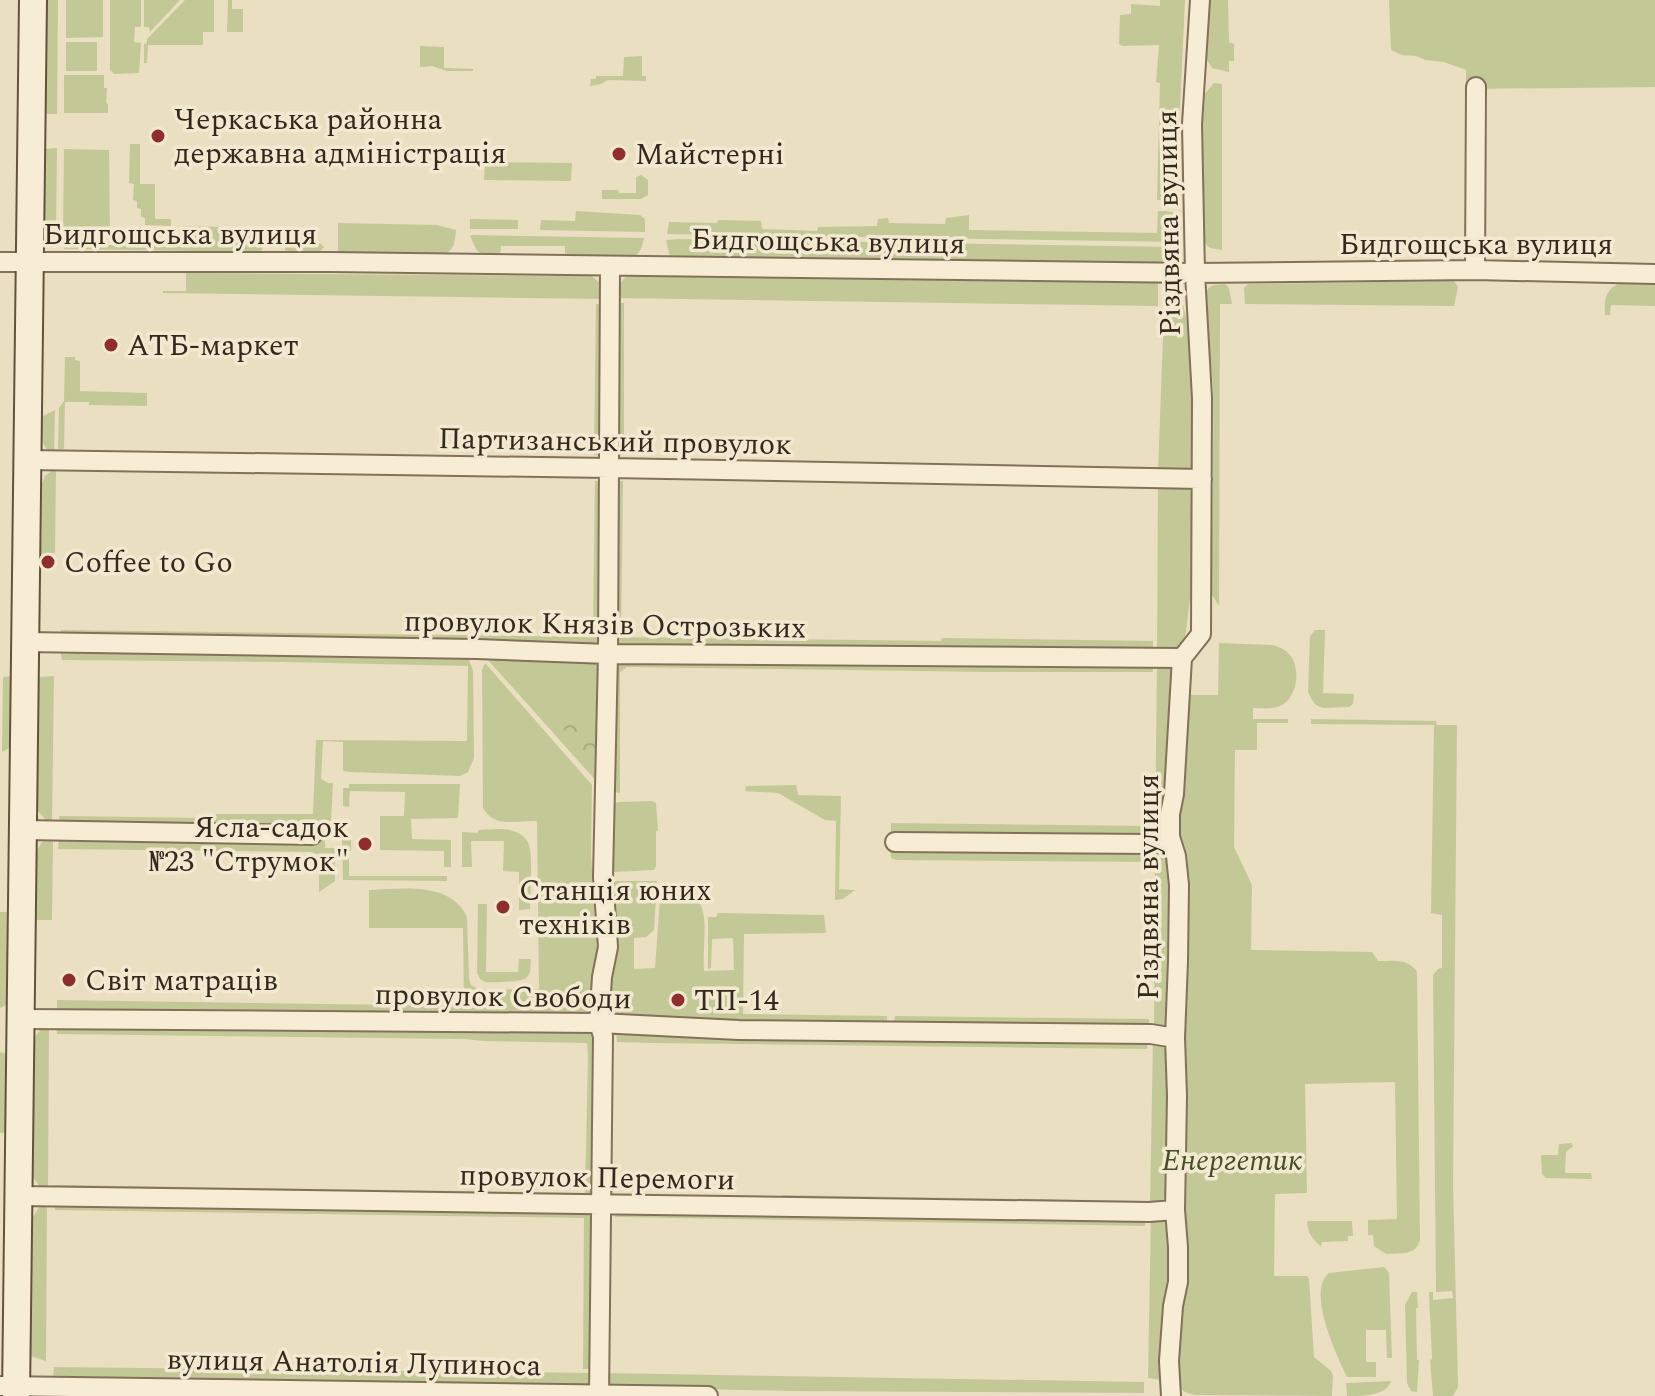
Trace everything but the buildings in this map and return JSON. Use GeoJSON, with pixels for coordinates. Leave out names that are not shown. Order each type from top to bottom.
{"type":"FeatureCollection","features":[{"type":"Feature","properties":{"kind":"main road"},"geometry":{"type":"LineString","coordinates":[[11,1389],[22,1019],[33,0]]}},
{"type":"Feature","properties":{"kind":"street","name":"Різдвяна вулиця"},"geometry":{"type":"LineString","coordinates":[[1171,1396],[1169,1361],[1178,1282],[1175,1038],[1179,885],[1170,837],[1170,814],[1174,794],[1182,658],[1201,634],[1202,398],[1195,273],[1192,124],[1200,0]]}},
{"type":"Feature","properties":{"kind":"street"},"geometry":{"type":"LineString","coordinates":[[1475,270],[1476,87]]}},
{"type":"Feature","properties":{"kind":"street","name":"Бидгощська вулиця"},"geometry":{"type":"LineString","coordinates":[[0,262],[331,262],[1195,273],[1475,270],[1655,274]]}},
{"type":"Feature","properties":{"kind":"street"},"geometry":{"type":"LineString","coordinates":[[599,1395],[603,1036],[599,1023],[602,977],[608,947],[603,877],[608,654],[610,267]]}},
{"type":"Feature","properties":{"kind":"street","name":"Партизанський провулок"},"geometry":{"type":"LineString","coordinates":[[27,460],[1202,479]]}},
{"type":"Feature","properties":{"kind":"street","name":"провулок Князів Острозьких"},"geometry":{"type":"LineString","coordinates":[[26,642],[608,654],[1182,658]]}},
{"type":"Feature","properties":{"kind":"street"},"geometry":{"type":"LineString","coordinates":[[24,830],[312,835]]}},
{"type":"Feature","properties":{"kind":"street"},"geometry":{"type":"LineString","coordinates":[[895,842],[1153,844],[1170,837]]}},
{"type":"Feature","properties":{"kind":"street","name":"провулок Свободи"},"geometry":{"type":"LineString","coordinates":[[22,1019],[599,1023],[739,1030],[1151,1034],[1175,1038]]}},
{"type":"Feature","properties":{"kind":"street","name":"провулок Перемоги"},"geometry":{"type":"LineString","coordinates":[[19,1196],[1175,1210]]}},
{"type":"Feature","properties":{"kind":"street","name":"вулиця Анатолія Лупиноса"},"geometry":{"type":"LineString","coordinates":[[11,1389],[708,1396]]}},
{"type":"Feature","properties":{"kind":"green space"},"geometry":{"type":"Polygon","coordinates":[[[47,0],[58,0],[57,114],[46,114],[47,0]]]}},
{"type":"Feature","properties":{"kind":"green space"},"geometry":{"type":"Polygon","coordinates":[[[66,0],[103,0],[103,37],[66,38],[66,0]]]}},
{"type":"Feature","properties":{"kind":"green space"},"geometry":{"type":"Polygon","coordinates":[[[110,0],[141,0],[141,27],[135,27],[134,42],[141,43],[139,73],[114,74],[110,70],[110,0]]]}},
{"type":"Feature","properties":{"kind":"green space"},"geometry":{"type":"Polygon","coordinates":[[[144,0],[180,0],[150,32],[149,27],[144,27],[144,0]]]}},
{"type":"Feature","properties":{"kind":"green space"},"geometry":{"type":"Polygon","coordinates":[[[185,0],[214,0],[214,32],[203,32],[203,45],[148,45],[147,63],[144,63],[147,39],[185,0]]]}},
{"type":"Feature","properties":{"kind":"green space"},"geometry":{"type":"Polygon","coordinates":[[[228,0],[232,0],[232,9],[243,9],[243,32],[227,32],[228,0]]]}},
{"type":"Feature","properties":{"kind":"green space"},"geometry":{"type":"Polygon","coordinates":[[[1160,0],[1185,0],[1176,192],[1169,199],[1157,200],[1160,83],[1156,82],[1159,45],[1119,44],[1120,15],[1131,14],[1131,4],[1160,6],[1160,0]]]}},
{"type":"Feature","properties":{"kind":"green space"},"geometry":{"type":"Polygon","coordinates":[[[1208,0],[1228,0],[1229,42],[1234,44],[1234,61],[1229,61],[1229,72],[1212,68],[1203,53],[1208,0]]]}},
{"type":"Feature","properties":{"kind":"green space"},"geometry":{"type":"Polygon","coordinates":[[[1389,0],[1655,0],[1655,87],[1466,89],[1466,70],[1391,50],[1389,0]]]}},
{"type":"Feature","properties":{"kind":"green space"},"geometry":{"type":"Polygon","coordinates":[[[66,42],[97,42],[97,71],[66,71],[66,42]]]}},
{"type":"Feature","properties":{"kind":"green space"},"geometry":{"type":"Polygon","coordinates":[[[420,46],[444,47],[444,68],[473,71],[420,67],[420,46]]]}},
{"type":"Feature","properties":{"kind":"green space"},"geometry":{"type":"Polygon","coordinates":[[[642,56],[642,76],[646,76],[646,81],[608,80],[590,86],[591,79],[596,79],[596,76],[623,76],[624,57],[642,56]]]}},
{"type":"Feature","properties":{"kind":"green space"},"geometry":{"type":"Polygon","coordinates":[[[64,75],[104,75],[108,113],[64,113],[64,75]]]}},
{"type":"Feature","properties":{"kind":"green space"},"geometry":{"type":"Polygon","coordinates":[[[1214,83],[1222,84],[1222,250],[1205,244],[1202,238],[1200,104],[1214,83]]]}},
{"type":"Feature","properties":{"kind":"green space"},"geometry":{"type":"Polygon","coordinates":[[[130,144],[140,144],[140,184],[155,184],[155,219],[171,219],[171,226],[145,225],[145,218],[141,217],[141,209],[133,200],[134,184],[129,183],[130,144]]]}},
{"type":"Feature","properties":{"kind":"green space"},"geometry":{"type":"Polygon","coordinates":[[[57,148],[56,231],[44,232],[45,149],[57,148]]]}},
{"type":"Feature","properties":{"kind":"green space"},"geometry":{"type":"Polygon","coordinates":[[[64,149],[109,150],[110,237],[63,237],[64,149]]]}},
{"type":"Feature","properties":{"kind":"green space"},"geometry":{"type":"Polygon","coordinates":[[[485,162],[572,163],[571,181],[484,180],[485,162]]]}},
{"type":"Feature","properties":{"kind":"green space"},"geometry":{"type":"Polygon","coordinates":[[[641,175],[648,180],[648,195],[641,199],[602,199],[602,190],[636,193],[636,177],[641,175]]]}},
{"type":"Feature","properties":{"kind":"green space"},"geometry":{"type":"Polygon","coordinates":[[[576,211],[640,215],[645,219],[645,232],[540,230],[541,220],[575,221],[576,211]]]}},
{"type":"Feature","properties":{"kind":"green space"},"geometry":{"type":"Polygon","coordinates":[[[1158,211],[1173,212],[1180,218],[1180,242],[667,234],[669,222],[761,221],[762,229],[817,231],[818,227],[877,226],[878,219],[888,218],[889,223],[945,224],[946,218],[969,215],[969,230],[1157,233],[1158,211]]]}},
{"type":"Feature","properties":{"kind":"green space"},"geometry":{"type":"Polygon","coordinates":[[[470,219],[518,220],[518,229],[470,229],[470,219]]]}},
{"type":"Feature","properties":{"kind":"green space"},"geometry":{"type":"Polygon","coordinates":[[[338,223],[437,225],[456,230],[455,241],[445,254],[340,254],[338,223]]]}},
{"type":"Feature","properties":{"kind":"green space"},"geometry":{"type":"Polygon","coordinates":[[[182,226],[263,228],[263,246],[261,252],[64,249],[64,245],[181,245],[182,226]]]}},
{"type":"Feature","properties":{"kind":"green space"},"geometry":{"type":"Polygon","coordinates":[[[470,235],[644,238],[639,252],[631,257],[565,257],[565,246],[501,246],[500,256],[480,253],[470,235]]]}},
{"type":"Feature","properties":{"kind":"green space"},"geometry":{"type":"Polygon","coordinates":[[[666,240],[1176,247],[1167,258],[1153,264],[683,259],[670,257],[666,240]]]}},
{"type":"Feature","properties":{"kind":"green space"},"geometry":{"type":"Polygon","coordinates":[[[317,241],[324,247],[319,253],[285,250],[289,242],[317,241]]]}},
{"type":"Feature","properties":{"kind":"green space"},"geometry":{"type":"Polygon","coordinates":[[[186,273],[592,276],[601,284],[604,299],[163,293],[186,291],[186,273]]]}},
{"type":"Feature","properties":{"kind":"green space"},"geometry":{"type":"Polygon","coordinates":[[[628,276],[1158,283],[1158,306],[618,298],[621,282],[628,276]]]}},
{"type":"Feature","properties":{"kind":"green space"},"geometry":{"type":"Polygon","coordinates":[[[1454,281],[1458,287],[1454,306],[1245,304],[1244,288],[1248,284],[1454,281]]]}},
{"type":"Feature","properties":{"kind":"green space"},"geometry":{"type":"Polygon","coordinates":[[[1619,283],[1655,283],[1655,306],[1611,305],[1610,315],[1605,315],[1606,296],[1619,283]]]}},
{"type":"Feature","properties":{"kind":"green space"},"geometry":{"type":"Polygon","coordinates":[[[1165,284],[1176,292],[1183,306],[1191,355],[1192,470],[1180,472],[1158,471],[1165,284]]]}},
{"type":"Feature","properties":{"kind":"green space"},"geometry":{"type":"Polygon","coordinates":[[[1225,284],[1229,288],[1232,304],[1220,304],[1219,606],[1211,593],[1213,388],[1205,306],[1208,289],[1225,284]]]}},
{"type":"Feature","properties":{"kind":"green space"},"geometry":{"type":"Polygon","coordinates":[[[624,303],[624,455],[618,455],[617,304],[624,303]]]}},
{"type":"Feature","properties":{"kind":"green space"},"geometry":{"type":"Polygon","coordinates":[[[596,304],[603,305],[605,456],[594,455],[596,304]]]}},
{"type":"Feature","properties":{"kind":"green space"},"geometry":{"type":"Polygon","coordinates":[[[65,357],[75,357],[80,361],[80,391],[147,393],[147,406],[65,402],[64,449],[58,449],[65,357]]]}},
{"type":"Feature","properties":{"kind":"green space"},"geometry":{"type":"Polygon","coordinates":[[[55,410],[54,453],[43,443],[41,417],[55,410]]]}},
{"type":"Feature","properties":{"kind":"green space"},"geometry":{"type":"Polygon","coordinates":[[[621,459],[1154,467],[1154,470],[628,463],[621,459]]]}},
{"type":"Feature","properties":{"kind":"green space"},"geometry":{"type":"Polygon","coordinates":[[[63,467],[594,472],[604,478],[63,470],[63,467]]]}},
{"type":"Feature","properties":{"kind":"green space"},"geometry":{"type":"Polygon","coordinates":[[[56,468],[55,553],[41,554],[42,484],[45,476],[56,468]]]}},
{"type":"Feature","properties":{"kind":"green space"},"geometry":{"type":"Polygon","coordinates":[[[595,481],[605,481],[603,632],[593,632],[595,481]]]}},
{"type":"Feature","properties":{"kind":"green space"},"geometry":{"type":"Polygon","coordinates":[[[617,481],[623,481],[621,634],[615,634],[617,481]]]}},
{"type":"Feature","properties":{"kind":"green space"},"geometry":{"type":"Polygon","coordinates":[[[1158,481],[1192,487],[1192,592],[1181,645],[1175,650],[1157,652],[1158,481]]]}},
{"type":"Feature","properties":{"kind":"green space"},"geometry":{"type":"Polygon","coordinates":[[[61,630],[602,637],[590,647],[60,635],[61,630]]]}},
{"type":"Feature","properties":{"kind":"green space"},"geometry":{"type":"Polygon","coordinates":[[[1315,630],[1325,630],[1323,693],[1354,694],[1353,704],[1349,707],[1323,708],[1316,705],[1308,692],[1310,636],[1315,630]]]}},
{"type":"Feature","properties":{"kind":"green space"},"geometry":{"type":"Polygon","coordinates":[[[614,637],[1153,641],[1153,653],[618,646],[614,637]]]}},
{"type":"Feature","properties":{"kind":"green space","name":"Енергетик"},"geometry":{"type":"Polygon","coordinates":[[[1219,643],[1273,645],[1290,655],[1296,673],[1293,693],[1285,703],[1274,708],[1253,708],[1253,719],[1288,719],[1288,723],[1257,723],[1257,750],[1235,750],[1234,847],[1252,885],[1251,950],[1372,952],[1378,961],[1405,962],[1417,972],[1418,1245],[1406,1253],[1386,1254],[1374,1246],[1373,1235],[1368,1235],[1368,1220],[1397,1219],[1395,1082],[1305,1084],[1307,1193],[1275,1194],[1274,1276],[1307,1276],[1309,1279],[1314,1357],[1331,1371],[1332,1396],[1195,1395],[1184,1391],[1176,1382],[1175,826],[1187,695],[1218,695],[1219,643]]]}},
{"type":"Feature","properties":{"kind":"green space"},"geometry":{"type":"Polygon","coordinates":[[[60,649],[465,656],[473,670],[474,758],[468,772],[460,776],[350,772],[343,771],[343,742],[323,741],[321,779],[333,783],[331,822],[320,822],[320,829],[313,830],[312,826],[60,823],[59,816],[211,818],[211,814],[313,814],[316,740],[467,741],[468,666],[62,660],[60,649]]]}},
{"type":"Feature","properties":{"kind":"green space"},"geometry":{"type":"Polygon","coordinates":[[[627,658],[1153,663],[1153,672],[627,667],[620,672],[620,793],[614,792],[610,786],[616,668],[627,658]]]}},
{"type":"Feature","properties":{"kind":"green space"},"geometry":{"type":"Polygon","coordinates":[[[488,660],[600,662],[598,783],[488,660]]]}},
{"type":"Feature","properties":{"kind":"green space"},"geometry":{"type":"Polygon","coordinates":[[[485,663],[592,785],[591,855],[593,883],[599,889],[603,952],[592,1008],[587,1014],[57,1012],[57,1000],[464,1006],[463,928],[369,928],[369,890],[424,890],[449,897],[460,905],[467,917],[471,985],[480,990],[539,989],[537,821],[500,821],[493,819],[483,808],[482,670],[485,663]]]}},
{"type":"Feature","properties":{"kind":"green space"},"geometry":{"type":"Polygon","coordinates":[[[1157,663],[1173,667],[1168,782],[1161,824],[1155,835],[1157,663]]]}},
{"type":"Feature","properties":{"kind":"green space"},"geometry":{"type":"Polygon","coordinates":[[[12,676],[11,747],[2,752],[3,677],[12,676]]]}},
{"type":"Feature","properties":{"kind":"green space"},"geometry":{"type":"Polygon","coordinates":[[[54,676],[52,822],[37,810],[39,677],[54,676]]]}},
{"type":"Feature","properties":{"kind":"green space"},"geometry":{"type":"Polygon","coordinates":[[[555,717],[595,717],[595,762],[555,721],[555,717]]]}},
{"type":"Feature","properties":{"kind":"green space"},"geometry":{"type":"Polygon","coordinates":[[[1311,719],[1436,721],[1437,725],[1457,725],[1453,1185],[1458,1387],[1453,1396],[1433,1396],[1430,1360],[1429,1292],[1433,1292],[1433,1300],[1453,1298],[1452,1291],[1436,1292],[1433,975],[1442,968],[1442,915],[1431,913],[1434,725],[1311,724],[1311,719]]]}},
{"type":"Feature","properties":{"kind":"green space"},"geometry":{"type":"Polygon","coordinates":[[[349,784],[460,784],[458,818],[411,819],[412,839],[451,840],[451,867],[444,867],[444,851],[380,850],[380,816],[404,816],[405,792],[350,791],[349,807],[343,806],[343,788],[349,788],[349,784]]]}},
{"type":"Feature","properties":{"kind":"green space"},"geometry":{"type":"Polygon","coordinates":[[[796,785],[798,795],[841,796],[839,889],[855,890],[843,899],[835,900],[836,821],[825,820],[778,793],[745,791],[746,786],[796,785]]]}},
{"type":"Feature","properties":{"kind":"green space"},"geometry":{"type":"Polygon","coordinates":[[[619,802],[656,803],[658,831],[654,870],[614,872],[612,806],[619,802]]]}},
{"type":"Feature","properties":{"kind":"green space"},"geometry":{"type":"Polygon","coordinates":[[[891,823],[1151,826],[1151,835],[891,836],[891,823]]]}},
{"type":"Feature","properties":{"kind":"green space"},"geometry":{"type":"Polygon","coordinates":[[[478,830],[512,830],[527,841],[531,859],[530,909],[519,910],[519,872],[503,871],[504,841],[471,841],[472,867],[462,867],[462,832],[478,833],[478,830]]]}},
{"type":"Feature","properties":{"kind":"green space"},"geometry":{"type":"Polygon","coordinates":[[[342,837],[351,837],[349,876],[447,876],[447,881],[343,880],[342,837]]]}},
{"type":"Feature","properties":{"kind":"green space"},"geometry":{"type":"Polygon","coordinates":[[[325,839],[325,848],[335,848],[335,881],[319,892],[319,855],[312,852],[58,849],[59,840],[325,839]]]}},
{"type":"Feature","properties":{"kind":"green space"},"geometry":{"type":"Polygon","coordinates":[[[53,840],[52,920],[36,920],[37,850],[42,842],[53,840]]]}},
{"type":"Feature","properties":{"kind":"green space"},"geometry":{"type":"Polygon","coordinates":[[[890,847],[1151,851],[1150,862],[896,860],[891,858],[890,847]]]}},
{"type":"Feature","properties":{"kind":"green space"},"geometry":{"type":"Polygon","coordinates":[[[1160,850],[1170,859],[1173,871],[1169,1026],[1165,1030],[1154,1030],[1155,851],[1160,850]]]}},
{"type":"Feature","properties":{"kind":"green space"},"geometry":{"type":"Polygon","coordinates":[[[614,881],[657,881],[654,930],[646,937],[634,938],[634,969],[655,968],[661,885],[680,888],[700,903],[705,927],[704,971],[734,970],[733,938],[712,939],[711,968],[708,969],[708,917],[716,917],[718,913],[824,915],[826,933],[744,934],[743,1014],[887,1016],[887,1022],[884,1025],[633,1022],[613,1016],[608,1012],[614,881]]]}},
{"type":"Feature","properties":{"kind":"green space"},"geometry":{"type":"Polygon","coordinates":[[[478,904],[487,904],[486,972],[518,972],[519,959],[531,959],[526,978],[494,982],[480,979],[477,973],[478,904]]]}},
{"type":"Feature","properties":{"kind":"green space"},"geometry":{"type":"Polygon","coordinates":[[[0,912],[9,912],[8,1004],[0,1008],[0,912]]]}},
{"type":"Feature","properties":{"kind":"green space"},"geometry":{"type":"Polygon","coordinates":[[[895,1016],[1149,1019],[1149,1029],[894,1023],[895,1016]]]}},
{"type":"Feature","properties":{"kind":"green space"},"geometry":{"type":"Polygon","coordinates":[[[49,1025],[48,1190],[40,1187],[33,1177],[35,1037],[43,1026],[49,1025]]]}},
{"type":"Feature","properties":{"kind":"green space"},"geometry":{"type":"Polygon","coordinates":[[[56,1026],[594,1032],[593,1198],[55,1191],[55,1185],[585,1193],[588,1058],[587,1043],[57,1034],[56,1026]]]}},
{"type":"Feature","properties":{"kind":"green space"},"geometry":{"type":"Polygon","coordinates":[[[616,1030],[1148,1040],[1147,1049],[653,1043],[617,1042],[616,1030]]]}},
{"type":"Feature","properties":{"kind":"green space"},"geometry":{"type":"Polygon","coordinates":[[[1153,1040],[1163,1043],[1170,1060],[1168,1196],[1157,1205],[1150,1206],[1153,1040]]]}},
{"type":"Feature","properties":{"kind":"green space"},"geometry":{"type":"Polygon","coordinates":[[[0,1052],[8,1054],[7,1133],[0,1133],[0,1052]]]}},
{"type":"Feature","properties":{"kind":"green space"},"geometry":{"type":"Polygon","coordinates":[[[1572,1143],[1573,1146],[1566,1152],[1565,1173],[1591,1173],[1592,1179],[1546,1178],[1542,1174],[1541,1155],[1558,1155],[1559,1144],[1572,1143]]]}},
{"type":"Feature","properties":{"kind":"green space"},"geometry":{"type":"Polygon","coordinates":[[[782,1195],[1146,1201],[1146,1207],[782,1198],[782,1195]]]}},
{"type":"Feature","properties":{"kind":"green space"},"geometry":{"type":"Polygon","coordinates":[[[47,1203],[46,1361],[30,1356],[32,1218],[40,1206],[47,1203]]]}},
{"type":"Feature","properties":{"kind":"green space"},"geometry":{"type":"Polygon","coordinates":[[[55,1203],[583,1209],[594,1218],[595,1369],[583,1369],[584,1218],[55,1210],[55,1203]]]}},
{"type":"Feature","properties":{"kind":"green space"},"geometry":{"type":"Polygon","coordinates":[[[615,1210],[1145,1215],[1145,1226],[615,1217],[615,1210]]]}},
{"type":"Feature","properties":{"kind":"green space"},"geometry":{"type":"Polygon","coordinates":[[[1151,1215],[1164,1219],[1168,1226],[1171,1279],[1161,1380],[1148,1378],[1151,1215]]]}},
{"type":"Feature","properties":{"kind":"green space"},"geometry":{"type":"Polygon","coordinates":[[[1307,1221],[1352,1221],[1353,1236],[1348,1236],[1348,1241],[1322,1242],[1321,1247],[1311,1236],[1307,1221]]]}},
{"type":"Feature","properties":{"kind":"green space"},"geometry":{"type":"Polygon","coordinates":[[[1384,1267],[1389,1273],[1392,1358],[1387,1358],[1386,1330],[1366,1330],[1366,1362],[1376,1362],[1376,1377],[1347,1377],[1326,1324],[1321,1294],[1323,1282],[1329,1273],[1384,1267]]]}},
{"type":"Feature","properties":{"kind":"green space"},"geometry":{"type":"Polygon","coordinates":[[[1412,1292],[1417,1292],[1418,1308],[1417,1392],[1411,1391],[1407,1383],[1405,1305],[1412,1292]]]}},
{"type":"Feature","properties":{"kind":"green space"},"geometry":{"type":"Polygon","coordinates":[[[54,1367],[595,1373],[587,1386],[53,1378],[54,1367]]]}},
{"type":"Feature","properties":{"kind":"green space"},"geometry":{"type":"Polygon","coordinates":[[[603,1373],[1144,1382],[1144,1393],[611,1387],[603,1373]]]}},
{"type":"Feature","properties":{"kind":"green space"},"geometry":{"type":"Polygon","coordinates":[[[1391,1381],[1379,1392],[1347,1396],[1346,1383],[1391,1381]]]}},
{"type":"Feature","properties":{"kind":"place","name":"Черкаська районна державна адміністрація"},"geometry":{"type":"Point","coordinates":[158,136]}},
{"type":"Feature","properties":{"kind":"place","name":"Майстерні"},"geometry":{"type":"Point","coordinates":[619,154]}},
{"type":"Feature","properties":{"kind":"place","name":"АТБ-маркет"},"geometry":{"type":"Point","coordinates":[111,345]}},
{"type":"Feature","properties":{"kind":"place","name":"Coffee to Go"},"geometry":{"type":"Point","coordinates":[48,562]}},
{"type":"Feature","properties":{"kind":"place","name":"Ясла-садок №23 \"Струмок\""},"geometry":{"type":"Point","coordinates":[365,844]}},
{"type":"Feature","properties":{"kind":"place","name":"Станція юних техніків"},"geometry":{"type":"Point","coordinates":[503,907]}},
{"type":"Feature","properties":{"kind":"place","name":"Світ матраців"},"geometry":{"type":"Point","coordinates":[69,980]}},
{"type":"Feature","properties":{"kind":"place","name":"ТП-14"},"geometry":{"type":"Point","coordinates":[678,1000]}}]}
